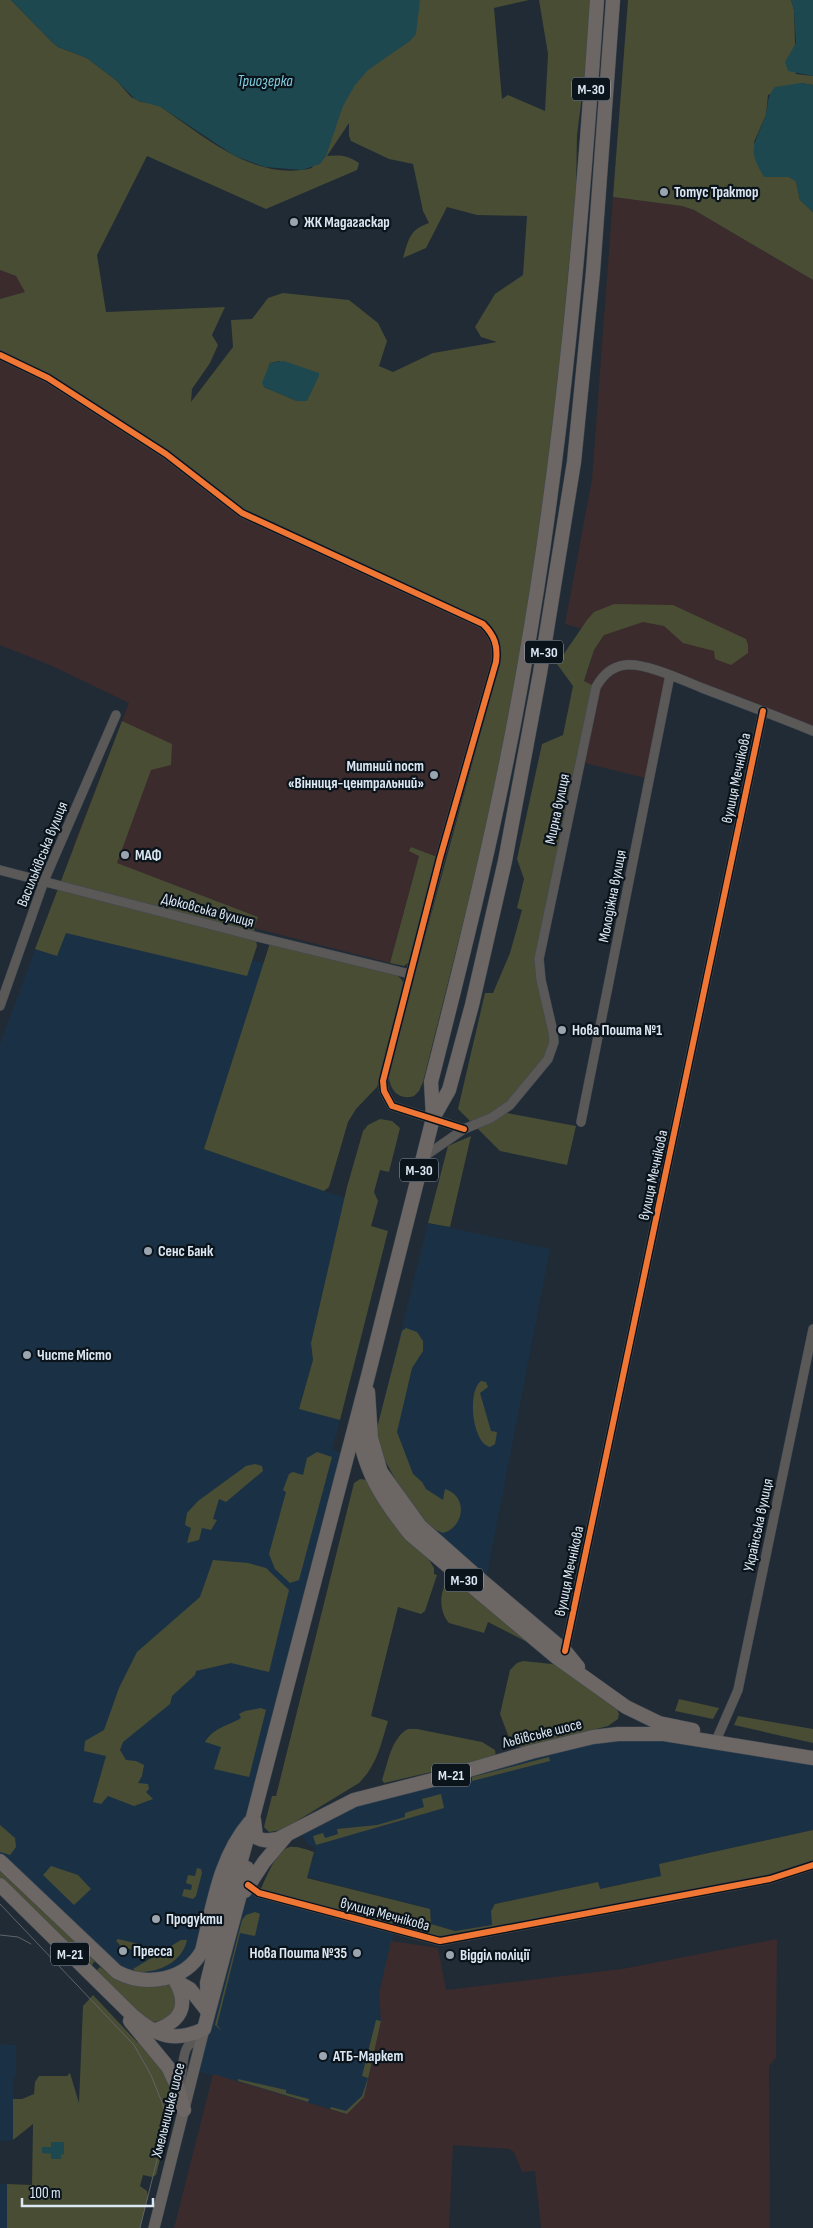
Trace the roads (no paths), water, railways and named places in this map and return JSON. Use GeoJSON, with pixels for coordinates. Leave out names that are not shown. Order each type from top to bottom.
{"type":"FeatureCollection","features":[{"type":"Feature","properties":{"kind":"highway","name":"М-30"},"geometry":{"type":"LineString","coordinates":[[433,1118],[431,1082],[486,856],[524,669],[556,459],[577,272],[597,0]]}},
{"type":"Feature","properties":{"kind":"highway","name":"М-30"},"geometry":{"type":"LineString","coordinates":[[590,1681],[556,1657],[411,1535],[395,1516],[373,1480],[363,1456],[359,1434],[359,1412],[433,1118],[449,1090],[472,1005],[504,861],[540,673],[574,462],[593,272],[613,0]]}},
{"type":"Feature","properties":{"kind":"highway","name":"М-30"},"geometry":{"type":"LineString","coordinates":[[368,1376],[371,1438],[382,1474]]}},
{"type":"Feature","properties":{"kind":"highway"},"geometry":{"type":"LineString","coordinates":[[359,1412],[346,1455],[355,1454],[363,1456]]}},
{"type":"Feature","properties":{"kind":"highway","name":"М-21"},"geometry":{"type":"LineString","coordinates":[[0,1885],[111,1996],[145,2027],[166,2036],[202,2036],[219,1978],[247,1866],[253,1817],[346,1455]]}},
{"type":"Feature","properties":{"kind":"highway","name":"М-21"},"geometry":{"type":"LineString","coordinates":[[363,1456],[376,1465],[420,1526],[431,1537],[566,1647],[590,1681],[639,1715],[659,1722],[720,1729],[743,1746]]}},
{"type":"Feature","properties":{"kind":"highway","name":"Львівське шосе"},"geometry":{"type":"LineString","coordinates":[[290,1833],[354,1800],[593,1737],[618,1734],[664,1734],[813,1758]]}},
{"type":"Feature","properties":{"kind":"highway","name":"М-21"},"geometry":{"type":"LineString","coordinates":[[0,1861],[117,1972],[139,1981],[169,1979],[193,1965],[202,1952],[224,1863],[238,1835],[253,1817]]}},
{"type":"Feature","properties":{"kind":"highway"},"geometry":{"type":"LineString","coordinates":[[253,1817],[256,1836],[262,1840],[278,1839],[290,1833]]}},
{"type":"Feature","properties":{"kind":"highway"},"geometry":{"type":"LineString","coordinates":[[208,2012],[207,1983],[230,1889],[240,1864],[253,1817]]}},
{"type":"Feature","properties":{"kind":"highway","name":"М-21"},"geometry":{"type":"LineString","coordinates":[[236,1906],[248,1885],[276,1846],[290,1833]]}},
{"type":"Feature","properties":{"kind":"highway"},"geometry":{"type":"LineString","coordinates":[[169,1979],[190,1989],[208,2012]]}},
{"type":"Feature","properties":{"kind":"highway"},"geometry":{"type":"LineString","coordinates":[[153,2031],[172,2022],[181,2010],[182,1996],[169,1979]]}},
{"type":"Feature","properties":{"kind":"highway"},"geometry":{"type":"LineString","coordinates":[[111,1996],[168,2068],[177,2086],[184,2110]]}},
{"type":"Feature","properties":{"kind":"main road","name":"Хмельницьке шосе"},"geometry":{"type":"LineString","coordinates":[[154,2228],[202,2036]]}},
{"type":"Feature","properties":{"kind":"street"},"geometry":{"type":"LineString","coordinates":[[0,355],[48,378],[166,454],[242,513],[484,624],[492,632],[497,643],[496,662],[384,1071],[384,1091],[392,1106],[464,1129]]}},
{"type":"Feature","properties":{"kind":"street","name":"Мирна вулиця"},"geometry":{"type":"LineString","coordinates":[[422,1158],[464,1129],[491,1118],[510,1105],[542,1067],[552,1051],[553,1032],[541,980],[539,960],[596,687],[607,672],[624,665],[638,665],[813,731]]}},
{"type":"Feature","properties":{"kind":"street","name":"Молодіжна вулиця"},"geometry":{"type":"LineString","coordinates":[[580,1122],[670,676]]}},
{"type":"Feature","properties":{"kind":"street","name":"вулиця Мечнікова"},"geometry":{"type":"LineString","coordinates":[[566,1647],[763,711]]}},
{"type":"Feature","properties":{"kind":"street","name":"Васильківська вулиця"},"geometry":{"type":"LineString","coordinates":[[0,1006],[44,881],[116,715]]}},
{"type":"Feature","properties":{"kind":"street","name":"Дюковська вулиця"},"geometry":{"type":"LineString","coordinates":[[0,870],[254,936],[410,974]]}},
{"type":"Feature","properties":{"kind":"street","name":"Українська вулиця"},"geometry":{"type":"LineString","coordinates":[[720,1729],[738,1690],[813,1329]]}},
{"type":"Feature","properties":{"kind":"street","name":"вулиця Мечнікова"},"geometry":{"type":"LineString","coordinates":[[248,1885],[259,1892],[440,1942],[770,1879],[813,1865]]}},
{"type":"Feature","properties":{"kind":"water","name":"Триозерка"},"geometry":{"type":"Polygon","coordinates":[[[11,0],[420,0],[416,34],[410,41],[368,70],[355,85],[343,106],[326,156],[320,164],[302,170],[265,167],[235,156],[161,107],[136,100],[117,81],[87,58],[58,47],[11,0]]]}},
{"type":"Feature","properties":{"kind":"water"},"geometry":{"type":"Polygon","coordinates":[[[791,0],[813,0],[813,76],[788,71],[785,62],[796,43],[794,10],[791,0]]]}},
{"type":"Feature","properties":{"kind":"water"},"geometry":{"type":"Polygon","coordinates":[[[801,83],[813,85],[813,212],[800,200],[796,181],[789,177],[764,177],[758,167],[754,152],[772,91],[775,87],[801,83]]]}},
{"type":"Feature","properties":{"kind":"water"},"geometry":{"type":"Polygon","coordinates":[[[284,361],[319,373],[307,401],[297,401],[264,387],[262,383],[270,363],[284,361]]]}},
{"type":"Feature","properties":{"kind":"water"},"geometry":{"type":"Polygon","coordinates":[[[51,2142],[64,2142],[64,2154],[61,2155],[61,2159],[51,2159],[51,2154],[42,2153],[42,2147],[51,2147],[51,2142]]]}},
{"type":"Feature","properties":{"kind":"tram line"},"geometry":{"type":"LineString","coordinates":[[0,1904],[134,2045],[151,2075],[163,2105],[166,2124],[140,2228]]}},
{"type":"Feature","properties":{"kind":"tram line"},"geometry":{"type":"LineString","coordinates":[[0,1935],[18,1937],[31,1944]]}},
{"type":"Feature","properties":{"kind":"place","name":"Тотус Трактор"},"geometry":{"type":"Point","coordinates":[664,192]}},
{"type":"Feature","properties":{"kind":"place","name":"ЖК Мадагаскар"},"geometry":{"type":"Point","coordinates":[294,222]}},
{"type":"Feature","properties":{"kind":"place","name":"Митний пост «Вінниця-центральний»"},"geometry":{"type":"Point","coordinates":[434,775]}},
{"type":"Feature","properties":{"kind":"place","name":"МАФ"},"geometry":{"type":"Point","coordinates":[125,855]}},
{"type":"Feature","properties":{"kind":"place","name":"Нова Пошта №1"},"geometry":{"type":"Point","coordinates":[562,1030]}},
{"type":"Feature","properties":{"kind":"place","name":"Сенс Банк"},"geometry":{"type":"Point","coordinates":[148,1251]}},
{"type":"Feature","properties":{"kind":"place","name":"Чисте Місто"},"geometry":{"type":"Point","coordinates":[27,1355]}},
{"type":"Feature","properties":{"kind":"place","name":"Продукти"},"geometry":{"type":"Point","coordinates":[156,1919]}},
{"type":"Feature","properties":{"kind":"place","name":"Пресса"},"geometry":{"type":"Point","coordinates":[123,1951]}},
{"type":"Feature","properties":{"kind":"place","name":"Нова Пошта №35"},"geometry":{"type":"Point","coordinates":[357,1953]}},
{"type":"Feature","properties":{"kind":"place","name":"Відділ поліції"},"geometry":{"type":"Point","coordinates":[450,1955]}},
{"type":"Feature","properties":{"kind":"place","name":"АТБ-Маркет"},"geometry":{"type":"Point","coordinates":[323,2056]}}]}
